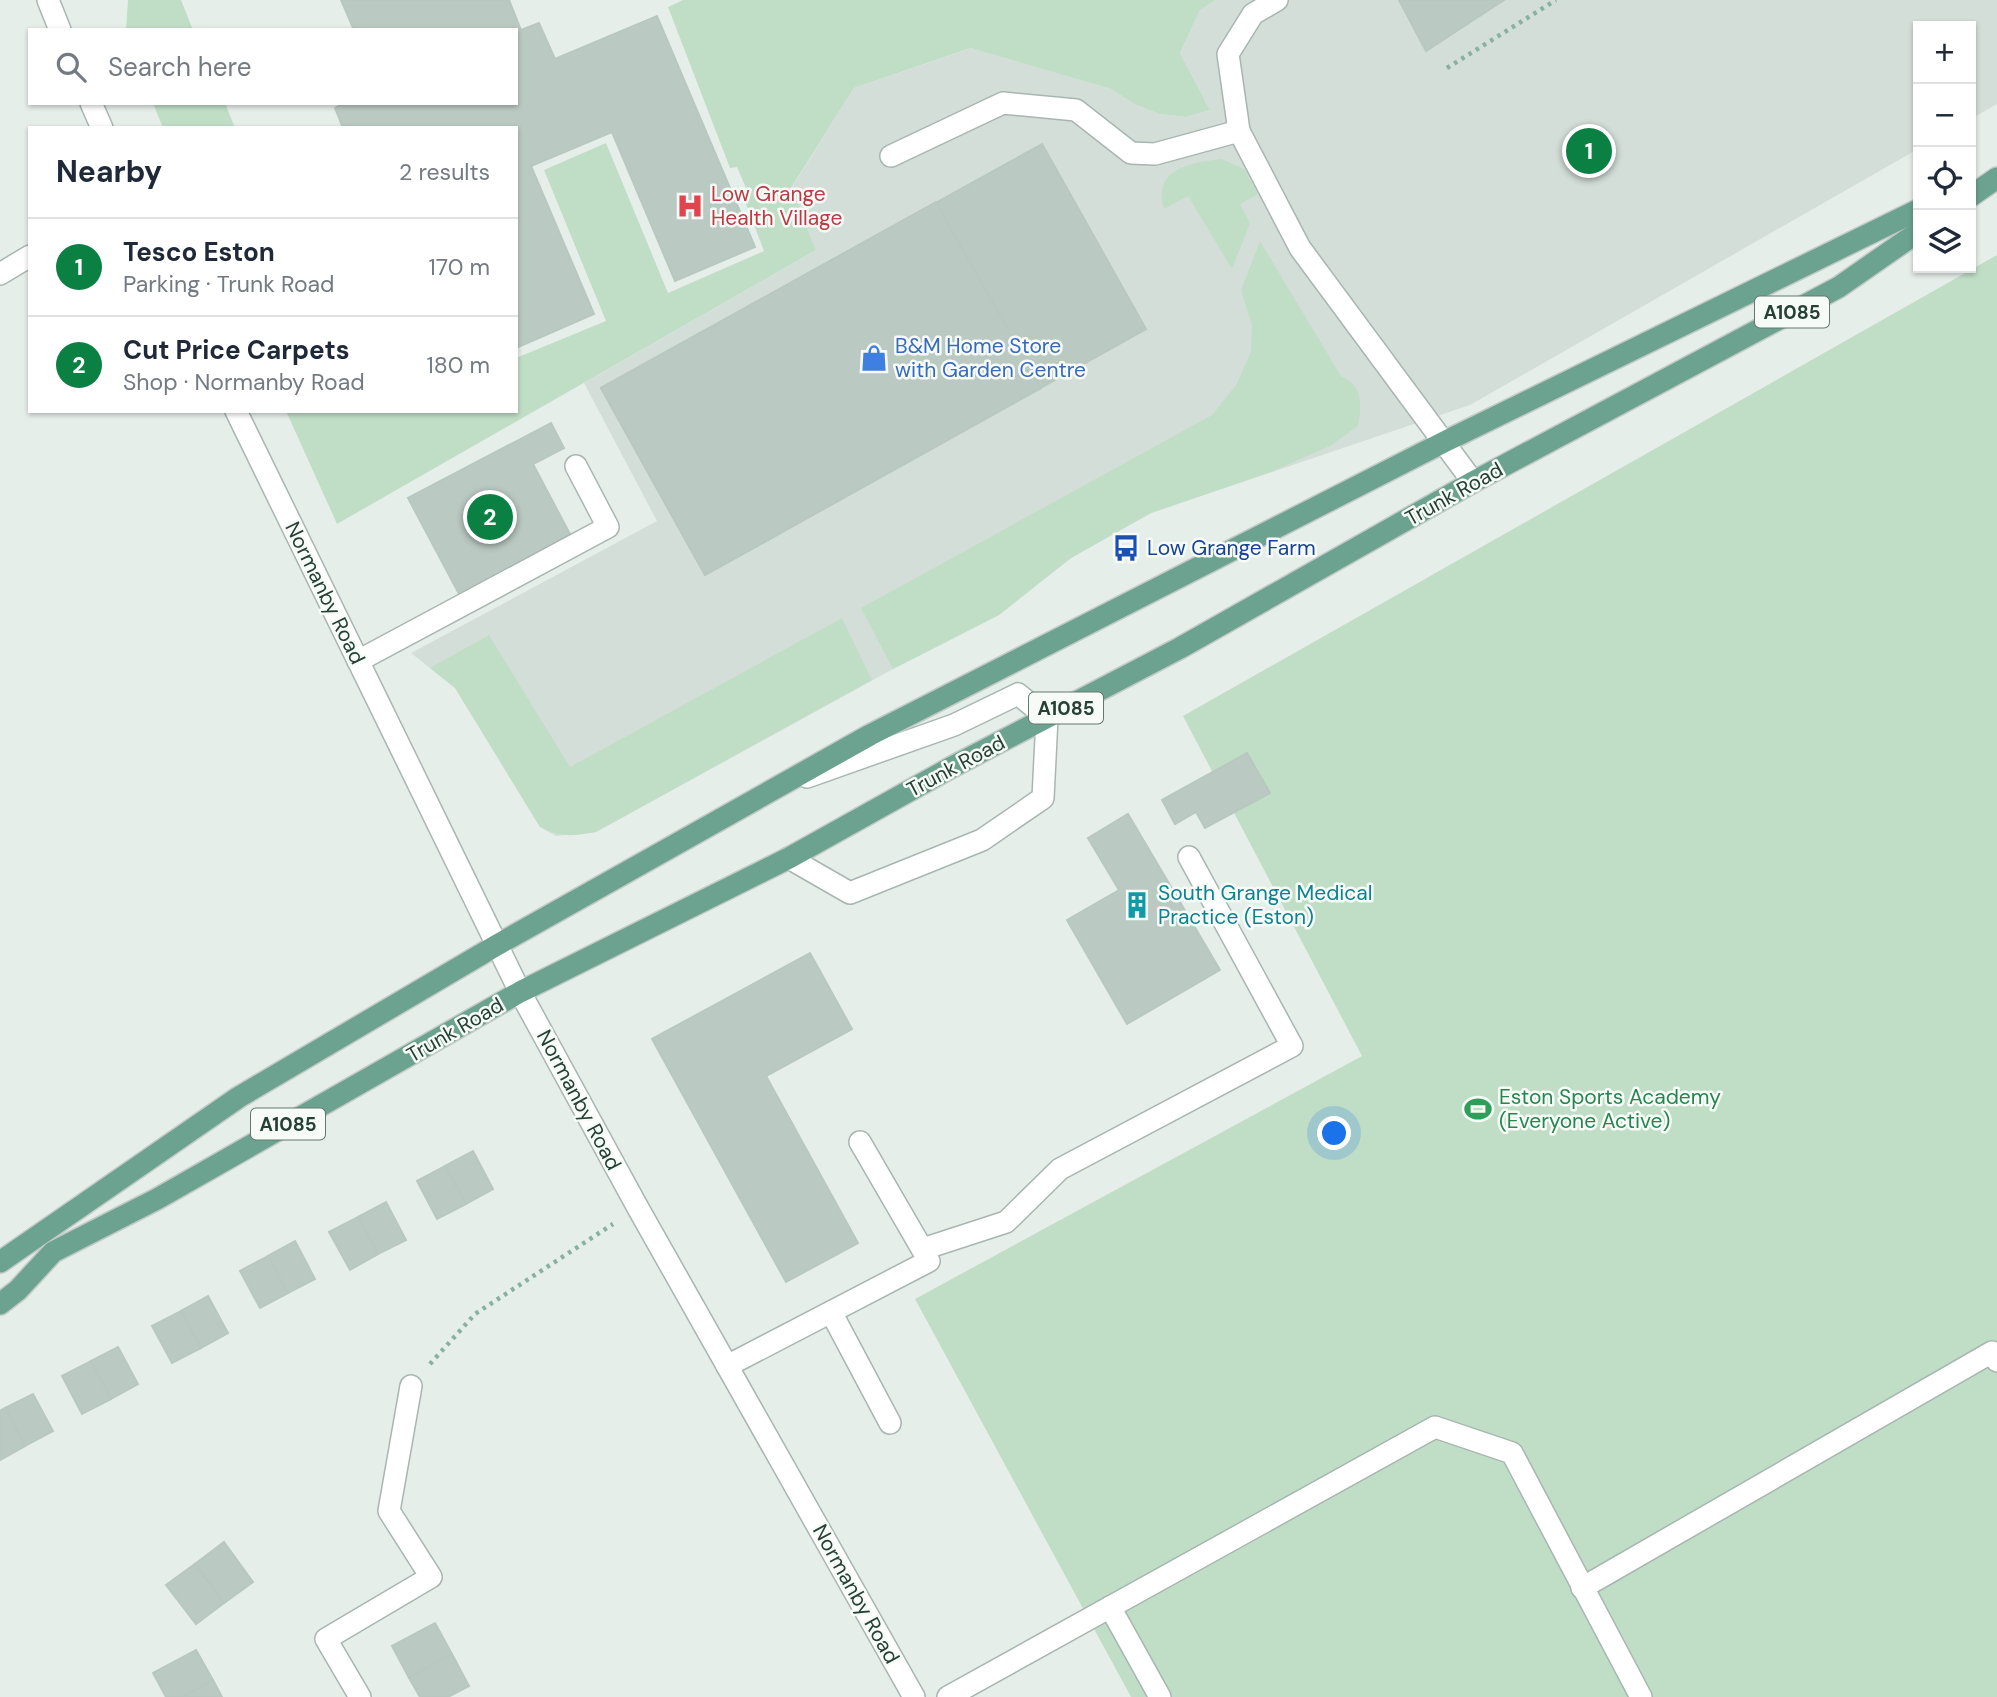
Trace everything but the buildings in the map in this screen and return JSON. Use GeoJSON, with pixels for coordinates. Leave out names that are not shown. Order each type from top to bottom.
{"type":"FeatureCollection","features":[{"type":"Feature","properties":{"kind":"main road"},"geometry":{"type":"LineString","coordinates":[[1976,182],[1997,172]]}},
{"type":"Feature","properties":{"kind":"main road"},"geometry":{"type":"LineString","coordinates":[[1976,193],[1997,178]]}},
{"type":"Feature","properties":{"kind":"main road","name":"A1085"},"geometry":{"type":"LineString","coordinates":[[0,1262],[239,1097],[497,945],[870,735],[1444,442],[1913,212]]}},
{"type":"Feature","properties":{"kind":"main road","name":"Trunk Road"},"geometry":{"type":"LineString","coordinates":[[0,1304],[18,1290],[53,1252],[168,1192],[520,992],[789,859],[1180,648],[1473,482],[1839,287],[1913,235]]}},
{"type":"Feature","properties":{"kind":"street"},"geometry":{"type":"LineString","coordinates":[[48,0],[59,28]]}},
{"type":"Feature","properties":{"kind":"street"},"geometry":{"type":"LineString","coordinates":[[1277,0],[1253,14],[1228,54],[1239,131],[1300,248],[1473,482]]}},
{"type":"Feature","properties":{"kind":"street"},"geometry":{"type":"LineString","coordinates":[[891,156],[1003,103],[1076,110],[1131,153],[1155,154],[1239,131]]}},
{"type":"Feature","properties":{"kind":"street"},"geometry":{"type":"LineString","coordinates":[[92,105],[101,126]]}},
{"type":"Feature","properties":{"kind":"street"},"geometry":{"type":"LineString","coordinates":[[0,274],[28,257]]}},
{"type":"Feature","properties":{"kind":"street","name":"Normanby Road"},"geometry":{"type":"LineString","coordinates":[[237,413],[520,992],[638,1208],[914,1697]]}},
{"type":"Feature","properties":{"kind":"street"},"geometry":{"type":"LineString","coordinates":[[358,661],[608,527],[576,466]]}},
{"type":"Feature","properties":{"kind":"street"},"geometry":{"type":"LineString","coordinates":[[778,787],[954,725],[1018,694],[1047,718],[1043,798],[982,840],[850,893],[789,859]]}},
{"type":"Feature","properties":{"kind":"street"},"geometry":{"type":"LineString","coordinates":[[923,1249],[1006,1222],[1060,1169],[1292,1046],[1189,856]]}},
{"type":"Feature","properties":{"kind":"street"},"geometry":{"type":"LineString","coordinates":[[727,1366],[929,1261],[860,1142]]}},
{"type":"Feature","properties":{"kind":"street"},"geometry":{"type":"LineString","coordinates":[[831,1312],[890,1423]]}},
{"type":"Feature","properties":{"kind":"street"},"geometry":{"type":"LineString","coordinates":[[1582,1588],[1992,1352],[1997,1361]]}},
{"type":"Feature","properties":{"kind":"street"},"geometry":{"type":"LineString","coordinates":[[360,1697],[326,1639],[431,1577],[389,1511],[411,1386]]}},
{"type":"Feature","properties":{"kind":"street"},"geometry":{"type":"LineString","coordinates":[[948,1697],[1435,1427],[1512,1453],[1641,1697]]}},
{"type":"Feature","properties":{"kind":"street"},"geometry":{"type":"LineString","coordinates":[[1110,1607],[1160,1697]]}},
{"type":"Feature","properties":{"kind":"path"},"geometry":{"type":"LineString","coordinates":[[1447,68],[1556,0]]}},
{"type":"Feature","properties":{"kind":"path"},"geometry":{"type":"LineString","coordinates":[[411,1386],[475,1314],[638,1208]]}},
{"type":"Feature","properties":{"kind":"shaded area"},"geometry":{"type":"Polygon","coordinates":[[[1216,0],[1997,0],[1997,104],[1976,116],[1976,21],[1913,21],[1913,152],[1470,405],[1151,513],[1071,558],[999,615],[893,669],[596,832],[556,836],[540,827],[455,688],[411,653],[657,521],[584,383],[816,250],[791,189],[854,88],[972,48],[1111,89],[1134,104],[1159,114],[1186,117],[1210,110],[1180,53],[1200,10],[1216,0]]]}},
{"type":"Feature","properties":{"kind":"green space"},"geometry":{"type":"Polygon","coordinates":[[[128,0],[181,0],[192,28],[126,28],[128,0]]]}},
{"type":"Feature","properties":{"kind":"green space"},"geometry":{"type":"Polygon","coordinates":[[[683,0],[1216,0],[1200,10],[1180,53],[1210,110],[1186,117],[1159,114],[1134,104],[1111,89],[971,48],[854,88],[791,188],[816,250],[337,524],[287,413],[518,413],[518,357],[606,321],[544,170],[606,143],[668,293],[764,251],[743,196],[749,195],[737,167],[730,168],[668,7],[683,0]]]}},
{"type":"Feature","properties":{"kind":"green space"},"geometry":{"type":"Polygon","coordinates":[[[154,105],[226,105],[234,126],[162,126],[154,105]]]}},
{"type":"Feature","properties":{"kind":"green space"},"geometry":{"type":"Polygon","coordinates":[[[1222,159],[1244,169],[1258,194],[1240,204],[1250,223],[1232,269],[1188,196],[1164,209],[1162,195],[1163,185],[1177,170],[1198,162],[1222,159]]]}},
{"type":"Feature","properties":{"kind":"green space"},"geometry":{"type":"Polygon","coordinates":[[[1260,241],[1341,376],[1357,390],[1360,403],[1358,426],[1330,446],[1271,472],[1151,513],[1071,558],[999,615],[893,669],[861,608],[1212,415],[1236,385],[1251,352],[1252,326],[1241,290],[1260,241]]]}},
{"type":"Feature","properties":{"kind":"green space"},"geometry":{"type":"Polygon","coordinates":[[[1997,255],[1997,1697],[1131,1697],[915,1299],[1362,1056],[1183,716],[1965,273],[1976,273],[1976,267],[1997,255]]]}},
{"type":"Feature","properties":{"kind":"green space"},"geometry":{"type":"Polygon","coordinates":[[[842,618],[872,680],[596,832],[581,834],[561,834],[540,827],[455,688],[430,668],[489,635],[570,767],[842,618]]]}},
{"type":"Feature","properties":{"kind":"place","name":"Tesco Eston"},"geometry":{"type":"Point","coordinates":[1589,151]}},
{"type":"Feature","properties":{"kind":"place","name":"Low Grange Health Village"},"geometry":{"type":"Point","coordinates":[690,206]}},
{"type":"Feature","properties":{"kind":"place","name":"B&M Home Store with Garden Centre"},"geometry":{"type":"Point","coordinates":[874,358]}},
{"type":"Feature","properties":{"kind":"place","name":"Cut Price Carpets"},"geometry":{"type":"Point","coordinates":[490,517]}},
{"type":"Feature","properties":{"kind":"place","name":"Low Grange Farm"},"geometry":{"type":"Point","coordinates":[1126,548]}},
{"type":"Feature","properties":{"kind":"place","name":"South Grange Medical Practice (Eston)"},"geometry":{"type":"Point","coordinates":[1137,905]}},
{"type":"Feature","properties":{"kind":"place","name":"Eston Sports Academy (Everyone Active)"},"geometry":{"type":"Point","coordinates":[1478,1109]}}]}
